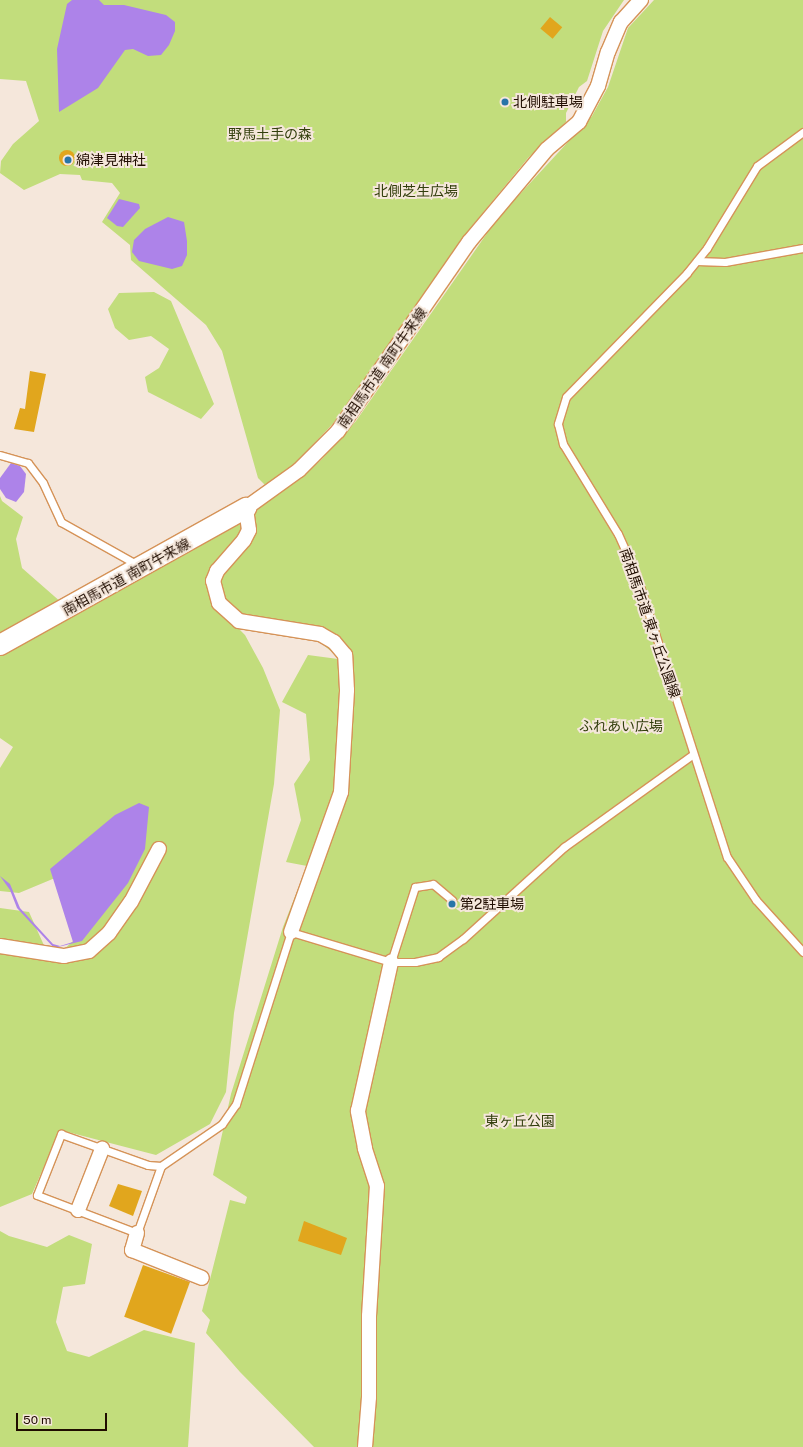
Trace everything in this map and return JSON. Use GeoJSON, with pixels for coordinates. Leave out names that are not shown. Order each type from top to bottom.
{"type":"FeatureCollection","features":[{"type":"Feature","properties":{"kind":"street","name":"南相馬市道 南町牛来線"},"geometry":{"type":"LineString","coordinates":[[0,645],[141,568],[246,508],[271,493],[312,459],[351,416],[469,242],[532,166],[586,112],[621,22],[641,0]]}},
{"type":"Feature","properties":{"kind":"street"},"geometry":{"type":"LineString","coordinates":[[246,508],[249,530],[244,540],[220,564],[213,581],[219,603],[239,621],[320,634],[334,642],[345,655],[347,690],[340,792],[291,932]]}},
{"type":"Feature","properties":{"kind":"street"},"geometry":{"type":"LineString","coordinates":[[0,946],[64,956],[89,951],[110,933],[131,902],[159,849]]}},
{"type":"Feature","properties":{"kind":"street"},"geometry":{"type":"LineString","coordinates":[[365,1447],[369,1316],[377,1186],[365,1148],[358,1111],[392,962]]}},
{"type":"Feature","properties":{"kind":"street"},"geometry":{"type":"LineString","coordinates":[[78,1210],[102,1149]]}},
{"type":"Feature","properties":{"kind":"street"},"geometry":{"type":"LineString","coordinates":[[137,1233],[132,1250],[202,1278]]}},
{"type":"Feature","properties":{"kind":"lane","name":"南相馬市道 東ヶ丘公園線"},"geometry":{"type":"LineString","coordinates":[[803,132],[757,166],[738,202],[697,261],[566,397],[558,424],[563,444],[618,534],[636,574],[692,755],[732,866],[756,900],[803,952]]}},
{"type":"Feature","properties":{"kind":"lane"},"geometry":{"type":"LineString","coordinates":[[697,261],[725,262],[803,248]]}},
{"type":"Feature","properties":{"kind":"lane"},"geometry":{"type":"LineString","coordinates":[[0,455],[28,462],[43,483],[61,522],[141,568]]}},
{"type":"Feature","properties":{"kind":"lane"},"geometry":{"type":"LineString","coordinates":[[161,1166],[148,1165],[61,1134],[37,1195],[137,1233],[161,1166],[222,1124],[236,1104],[291,932],[392,962],[426,960],[451,950],[564,847],[692,755]]}},
{"type":"Feature","properties":{"kind":"lane"},"geometry":{"type":"LineString","coordinates":[[392,962],[415,887],[433,884],[452,900]]}},
{"type":"Feature","properties":{"kind":"green space"},"geometry":{"type":"Polygon","coordinates":[[[0,0],[624,0],[603,31],[587,81],[579,87],[566,113],[566,122],[528,158],[472,226],[343,413],[288,471],[266,486],[258,478],[222,351],[206,325],[131,260],[130,245],[102,222],[120,193],[112,183],[82,180],[80,175],[60,174],[24,190],[0,173],[1,161],[13,144],[39,121],[26,81],[0,79],[0,0]]]}},
{"type":"Feature","properties":{"kind":"green space","name":"東ヶ丘公園"},"geometry":{"type":"Polygon","coordinates":[[[654,0],[803,0],[803,1447],[314,1447],[240,1372],[206,1333],[210,1320],[202,1311],[230,1200],[245,1204],[247,1197],[213,1175],[231,1094],[283,927],[307,866],[286,862],[301,820],[294,784],[310,760],[306,714],[282,702],[308,655],[338,659],[337,656],[317,640],[236,626],[245,635],[263,668],[280,710],[274,784],[234,1013],[226,1092],[210,1124],[156,1155],[60,1130],[32,1194],[0,1207],[0,908],[29,912],[51,961],[83,932],[67,873],[19,893],[0,891],[0,768],[13,747],[0,738],[0,649],[232,524],[300,479],[322,459],[356,421],[497,219],[592,116],[608,87],[628,28],[654,0]]]}},
{"type":"Feature","properties":{"kind":"green space"},"geometry":{"type":"Polygon","coordinates":[[[154,292],[171,301],[214,404],[201,419],[148,392],[145,377],[159,368],[169,349],[151,336],[129,340],[115,328],[108,309],[119,293],[154,292]]]}},
{"type":"Feature","properties":{"kind":"green space"},"geometry":{"type":"Polygon","coordinates":[[[0,496],[2,501],[23,517],[16,539],[22,568],[62,603],[0,634],[0,496]]]}},
{"type":"Feature","properties":{"kind":"green space"},"geometry":{"type":"Polygon","coordinates":[[[0,1231],[9,1236],[47,1247],[69,1235],[92,1244],[85,1284],[63,1287],[56,1322],[67,1351],[89,1357],[144,1330],[195,1343],[188,1447],[0,1447],[0,1231]]]}},
{"type":"Feature","properties":{"kind":"shaded area"},"geometry":{"type":"Polygon","coordinates":[[[72,0],[99,0],[104,5],[124,5],[166,15],[175,22],[175,31],[169,45],[161,55],[148,56],[133,49],[125,50],[98,88],[59,112],[57,49],[67,4],[72,0]]]}},
{"type":"Feature","properties":{"kind":"shaded area"},"geometry":{"type":"Polygon","coordinates":[[[119,199],[139,204],[140,208],[123,227],[117,226],[107,218],[119,199]]]}},
{"type":"Feature","properties":{"kind":"shaded area"},"geometry":{"type":"Polygon","coordinates":[[[168,217],[184,222],[187,241],[187,255],[182,266],[172,269],[139,261],[132,252],[134,240],[145,229],[168,217]]]}},
{"type":"Feature","properties":{"kind":"shaded area"},"geometry":{"type":"Polygon","coordinates":[[[11,463],[20,466],[26,474],[24,492],[16,502],[6,498],[0,489],[0,478],[11,463]]]}},
{"type":"Feature","properties":{"kind":"shaded area"},"geometry":{"type":"Polygon","coordinates":[[[139,803],[149,807],[145,849],[128,883],[82,941],[54,948],[17,908],[10,890],[0,876],[10,884],[20,908],[53,944],[60,946],[73,942],[50,869],[115,815],[139,803]]]}},
{"type":"Feature","properties":{"kind":"building"},"geometry":{"type":"Polygon","coordinates":[[[550,17],[562,27],[553,39],[540,28],[550,17]]]}},
{"type":"Feature","properties":{"kind":"building","name":"綿津見神社"},"geometry":{"type":"Polygon","coordinates":[[[67,150],[74,155],[75,158],[70,165],[67,166],[60,161],[59,158],[64,151],[67,150]]]}},
{"type":"Feature","properties":{"kind":"building"},"geometry":{"type":"Polygon","coordinates":[[[30,371],[46,374],[34,432],[14,429],[20,408],[25,409],[30,371]]]}},
{"type":"Feature","properties":{"kind":"building"},"geometry":{"type":"Polygon","coordinates":[[[118,1184],[142,1191],[133,1216],[109,1206],[118,1184]]]}},
{"type":"Feature","properties":{"kind":"building"},"geometry":{"type":"Polygon","coordinates":[[[304,1221],[347,1238],[341,1255],[298,1241],[304,1221]]]}},
{"type":"Feature","properties":{"kind":"building"},"geometry":{"type":"Polygon","coordinates":[[[143,1265],[190,1282],[171,1334],[124,1317],[143,1265]]]}},
{"type":"Feature","properties":{"kind":"place","name":"北側駐車場"},"geometry":{"type":"Point","coordinates":[505,102]}},
{"type":"Feature","properties":{"kind":"place","name":"綿津見神社"},"geometry":{"type":"Point","coordinates":[68,160]}},
{"type":"Feature","properties":{"kind":"place","name":"第2駐車場"},"geometry":{"type":"Point","coordinates":[452,904]}},
{"type":"Feature","properties":{"kind":"park label","name":"野馬土手の森"},"geometry":{"type":"Point","coordinates":[270,134]}},
{"type":"Feature","properties":{"kind":"park label","name":"北側芝生広場"},"geometry":{"type":"Point","coordinates":[416,191]}},
{"type":"Feature","properties":{"kind":"park label","name":"ふれあい広場"},"geometry":{"type":"Point","coordinates":[621,726]}}]}
